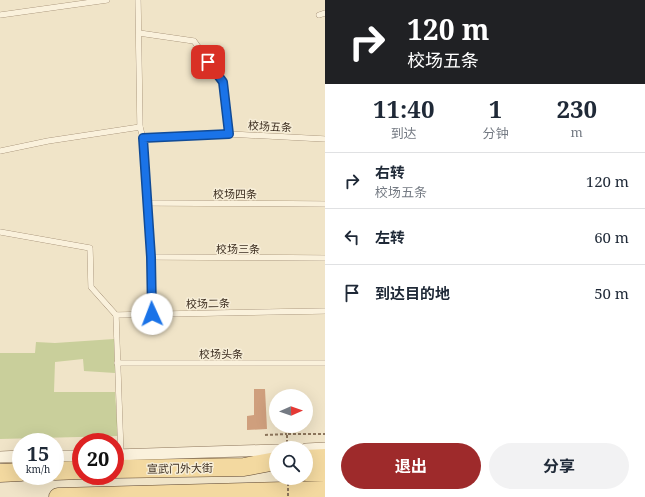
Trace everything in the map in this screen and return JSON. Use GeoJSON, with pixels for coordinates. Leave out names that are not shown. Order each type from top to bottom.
{"type":"FeatureCollection","features":[{"type":"Feature","properties":{"kind":"main road"},"geometry":{"type":"LineString","coordinates":[[313,459],[325,458]]}},
{"type":"Feature","properties":{"kind":"main road","name":"宣武门外大街"},"geometry":{"type":"LineString","coordinates":[[124,462],[244,467],[269,471]]}},
{"type":"Feature","properties":{"kind":"main road","name":"宣武门外大街"},"geometry":{"type":"LineString","coordinates":[[244,467],[269,462]]}},
{"type":"Feature","properties":{"kind":"main road"},"geometry":{"type":"LineString","coordinates":[[0,473],[12,472]]}},
{"type":"Feature","properties":{"kind":"main road"},"geometry":{"type":"LineString","coordinates":[[313,472],[325,472]]}},
{"type":"Feature","properties":{"kind":"main road"},"geometry":{"type":"LineString","coordinates":[[58,497],[149,496],[325,490]]}},
{"type":"Feature","properties":{"kind":"street"},"geometry":{"type":"LineString","coordinates":[[313,449],[325,448]]}},
{"type":"Feature","properties":{"kind":"street"},"geometry":{"type":"LineString","coordinates":[[124,462],[269,451]]}},
{"type":"Feature","properties":{"kind":"street"},"geometry":{"type":"LineString","coordinates":[[0,457],[12,456]]}},
{"type":"Feature","properties":{"kind":"lane"},"geometry":{"type":"LineString","coordinates":[[0,15],[107,0]]}},
{"type":"Feature","properties":{"kind":"lane"},"geometry":{"type":"LineString","coordinates":[[138,0],[140,127],[143,138],[146,203],[151,257],[152,314]]}},
{"type":"Feature","properties":{"kind":"lane"},"geometry":{"type":"LineString","coordinates":[[139,33],[194,41],[223,82],[229,134]]}},
{"type":"Feature","properties":{"kind":"lane"},"geometry":{"type":"LineString","coordinates":[[0,151],[48,141],[140,127]]}},
{"type":"Feature","properties":{"kind":"lane","name":"校场五条"},"geometry":{"type":"LineString","coordinates":[[143,138],[229,134],[325,139]]}},
{"type":"Feature","properties":{"kind":"lane","name":"校场四条"},"geometry":{"type":"LineString","coordinates":[[146,203],[325,204]]}},
{"type":"Feature","properties":{"kind":"lane"},"geometry":{"type":"LineString","coordinates":[[0,232],[90,248],[91,287],[116,315],[118,433]]}},
{"type":"Feature","properties":{"kind":"lane","name":"校场三条"},"geometry":{"type":"LineString","coordinates":[[151,257],[325,258]]}},
{"type":"Feature","properties":{"kind":"lane","name":"校场二条"},"geometry":{"type":"LineString","coordinates":[[116,315],[325,311]]}},
{"type":"Feature","properties":{"kind":"lane","name":"校场头条"},"geometry":{"type":"LineString","coordinates":[[117,363],[325,363]]}},
{"type":"Feature","properties":{"kind":"path"},"geometry":{"type":"LineString","coordinates":[[287,434],[287,441]]}},
{"type":"Feature","properties":{"kind":"path"},"geometry":{"type":"LineString","coordinates":[[265,435],[325,434]]}},
{"type":"Feature","properties":{"kind":"path"},"geometry":{"type":"LineString","coordinates":[[288,485],[288,497]]}},
{"type":"Feature","properties":{"kind":"green space"},"geometry":{"type":"Polygon","coordinates":[[[114,339],[115,373],[84,371],[83,359],[55,362],[54,392],[115,392],[118,433],[72,433],[72,437],[64,437],[64,433],[12,433],[12,439],[0,439],[0,353],[35,353],[36,342],[55,343],[114,339]]]}},
{"type":"Feature","properties":{"kind":"building"},"geometry":{"type":"Polygon","coordinates":[[[254,389],[265,389],[267,429],[247,430],[247,416],[254,415],[254,389]]]}},
{"type":"Feature","properties":{"kind":"route"},"geometry":{"type":"LineString","coordinates":[[152,314],[151,257],[146,203],[143,138],[229,134],[223,82],[208,62]]}}]}
